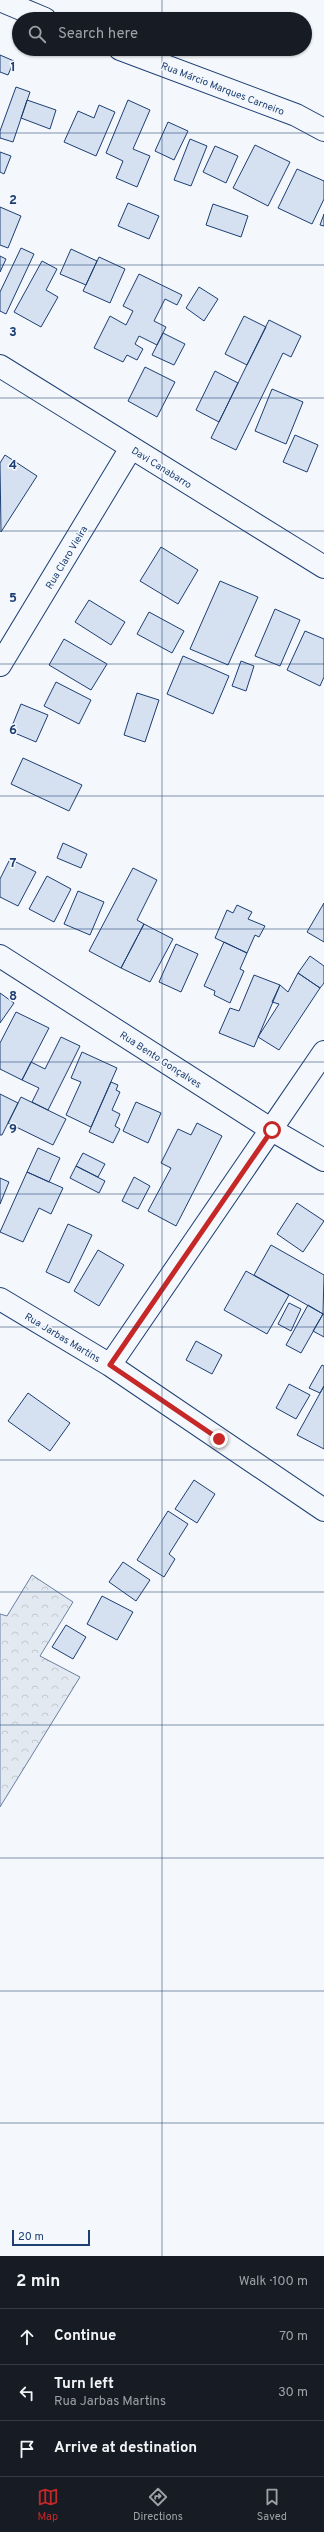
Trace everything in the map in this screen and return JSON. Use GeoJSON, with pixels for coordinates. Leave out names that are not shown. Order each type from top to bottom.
{"type":"FeatureCollection","features":[{"type":"Feature","properties":{"kind":"street"},"geometry":{"type":"LineString","coordinates":[[0,0],[28,12]]}},
{"type":"Feature","properties":{"kind":"street","name":"Rua Márcio Marques Carneiro"},"geometry":{"type":"LineString","coordinates":[[139,56],[296,115],[324,130]]}},
{"type":"Feature","properties":{"kind":"street","name":"Davi Canabarro"},"geometry":{"type":"LineString","coordinates":[[0,366],[324,567]]}},
{"type":"Feature","properties":{"kind":"street","name":"Rua Claro Vieira"},"geometry":{"type":"LineString","coordinates":[[0,665],[132,448]]}},
{"type":"Feature","properties":{"kind":"street","name":"Rua Bento Gonçalves"},"geometry":{"type":"LineString","coordinates":[[0,956],[272,1130],[324,1160]]}},
{"type":"Feature","properties":{"kind":"street"},"geometry":{"type":"LineString","coordinates":[[110,1365],[324,1052]]}},
{"type":"Feature","properties":{"kind":"street","name":"Rua Jarbas Martins"},"geometry":{"type":"LineString","coordinates":[[0,1299],[110,1365],[324,1510]]}},
{"type":"Feature","properties":{"kind":"green space"},"geometry":{"type":"Polygon","coordinates":[[[32,1575],[73,1602],[40,1656],[80,1677],[0,1807],[0,1614],[7,1616],[32,1575]]]}},
{"type":"Feature","properties":{"kind":"building"},"geometry":{"type":"Polygon","coordinates":[[[0,55],[14,61],[8,75],[0,72],[0,55]]]}},
{"type":"Feature","properties":{"kind":"building"},"geometry":{"type":"Polygon","coordinates":[[[16,87],[30,92],[13,142],[0,138],[0,131],[16,87]]]}},
{"type":"Feature","properties":{"kind":"building"},"geometry":{"type":"Polygon","coordinates":[[[27,100],[56,110],[50,129],[21,118],[27,100]]]}},
{"type":"Feature","properties":{"kind":"building"},"geometry":{"type":"Polygon","coordinates":[[[128,100],[150,110],[133,149],[150,156],[137,187],[116,178],[123,161],[106,153],[128,100]]]}},
{"type":"Feature","properties":{"kind":"building"},"geometry":{"type":"Polygon","coordinates":[[[99,105],[115,112],[96,156],[64,142],[78,111],[94,118],[99,105]]]}},
{"type":"Feature","properties":{"kind":"building"},"geometry":{"type":"Polygon","coordinates":[[[168,122],[188,131],[174,160],[155,151],[168,122]]]}},
{"type":"Feature","properties":{"kind":"building"},"geometry":{"type":"Polygon","coordinates":[[[190,139],[207,146],[191,186],[174,180],[190,139]]]}},
{"type":"Feature","properties":{"kind":"building"},"geometry":{"type":"Polygon","coordinates":[[[255,145],[290,162],[268,206],[233,188],[255,145]]]}},
{"type":"Feature","properties":{"kind":"building"},"geometry":{"type":"Polygon","coordinates":[[[215,146],[238,156],[226,183],[203,172],[215,146]]]}},
{"type":"Feature","properties":{"kind":"building"},"geometry":{"type":"Polygon","coordinates":[[[0,152],[11,156],[4,174],[0,172],[0,152]]]}},
{"type":"Feature","properties":{"kind":"building"},"geometry":{"type":"Polygon","coordinates":[[[297,169],[324,181],[324,199],[312,224],[278,208],[297,169]]]}},
{"type":"Feature","properties":{"kind":"building"},"geometry":{"type":"Polygon","coordinates":[[[128,203],[159,216],[149,239],[118,226],[128,203]]]}},
{"type":"Feature","properties":{"kind":"building"},"geometry":{"type":"Polygon","coordinates":[[[213,204],[248,216],[241,237],[206,225],[213,204]]]}},
{"type":"Feature","properties":{"kind":"building"},"geometry":{"type":"Polygon","coordinates":[[[0,207],[21,216],[8,248],[0,245],[0,207]]]}},
{"type":"Feature","properties":{"kind":"building"},"geometry":{"type":"Polygon","coordinates":[[[324,214],[324,226],[320,225],[324,214]]]}},
{"type":"Feature","properties":{"kind":"building"},"geometry":{"type":"Polygon","coordinates":[[[21,248],[34,254],[6,314],[0,311],[0,292],[21,248]]]}},
{"type":"Feature","properties":{"kind":"building"},"geometry":{"type":"Polygon","coordinates":[[[71,249],[97,261],[86,285],[60,274],[71,249]]]}},
{"type":"Feature","properties":{"kind":"building"},"geometry":{"type":"Polygon","coordinates":[[[0,256],[6,259],[0,272],[0,256]]]}},
{"type":"Feature","properties":{"kind":"building"},"geometry":{"type":"Polygon","coordinates":[[[99,257],[125,269],[110,303],[83,291],[99,257]]]}},
{"type":"Feature","properties":{"kind":"building"},"geometry":{"type":"Polygon","coordinates":[[[42,261],[57,269],[46,290],[58,297],[41,327],[14,312],[42,261]]]}},
{"type":"Feature","properties":{"kind":"building"},"geometry":{"type":"Polygon","coordinates":[[[139,274],[182,295],[177,305],[165,299],[154,321],[166,327],[157,345],[139,336],[135,344],[143,349],[137,360],[127,355],[123,362],[94,348],[110,316],[126,325],[133,311],[123,306],[139,274]]]}},
{"type":"Feature","properties":{"kind":"building"},"geometry":{"type":"Polygon","coordinates":[[[199,287],[218,299],[204,321],[186,308],[199,287]]]}},
{"type":"Feature","properties":{"kind":"building"},"geometry":{"type":"Polygon","coordinates":[[[244,316],[266,327],[247,365],[225,354],[244,316]]]}},
{"type":"Feature","properties":{"kind":"building"},"geometry":{"type":"Polygon","coordinates":[[[269,320],[301,336],[291,357],[283,353],[236,450],[211,438],[269,320]]]}},
{"type":"Feature","properties":{"kind":"building"},"geometry":{"type":"Polygon","coordinates":[[[163,333],[185,344],[174,365],[152,355],[163,333]]]}},
{"type":"Feature","properties":{"kind":"building"},"geometry":{"type":"Polygon","coordinates":[[[145,367],[175,382],[157,417],[128,401],[145,367]]]}},
{"type":"Feature","properties":{"kind":"building"},"geometry":{"type":"Polygon","coordinates":[[[215,371],[238,383],[219,422],[196,410],[215,371]]]}},
{"type":"Feature","properties":{"kind":"building"},"geometry":{"type":"Polygon","coordinates":[[[272,389],[303,402],[286,444],[255,431],[272,389]]]}},
{"type":"Feature","properties":{"kind":"building"},"geometry":{"type":"Polygon","coordinates":[[[295,435],[318,445],[307,472],[283,462],[295,435]]]}},
{"type":"Feature","properties":{"kind":"building"},"geometry":{"type":"Polygon","coordinates":[[[5,455],[37,476],[1,532],[0,463],[5,455]]]}},
{"type":"Feature","properties":{"kind":"building"},"geometry":{"type":"Polygon","coordinates":[[[161,547],[198,570],[178,604],[140,581],[161,547]]]}},
{"type":"Feature","properties":{"kind":"building"},"geometry":{"type":"Polygon","coordinates":[[[220,581],[258,597],[228,665],[190,649],[220,581]]]}},
{"type":"Feature","properties":{"kind":"building"},"geometry":{"type":"Polygon","coordinates":[[[89,600],[125,622],[111,645],[75,622],[89,600]]]}},
{"type":"Feature","properties":{"kind":"building"},"geometry":{"type":"Polygon","coordinates":[[[275,609],[300,620],[280,666],[255,656],[275,609]]]}},
{"type":"Feature","properties":{"kind":"building"},"geometry":{"type":"Polygon","coordinates":[[[149,612],[184,631],[172,653],[137,634],[149,612]]]}},
{"type":"Feature","properties":{"kind":"building"},"geometry":{"type":"Polygon","coordinates":[[[305,631],[324,639],[324,677],[320,686],[287,670],[305,631]]]}},
{"type":"Feature","properties":{"kind":"building"},"geometry":{"type":"Polygon","coordinates":[[[64,639],[107,664],[91,690],[49,665],[64,639]]]}},
{"type":"Feature","properties":{"kind":"building"},"geometry":{"type":"Polygon","coordinates":[[[183,656],[229,676],[213,714],[167,694],[183,656]]]}},
{"type":"Feature","properties":{"kind":"building"},"geometry":{"type":"Polygon","coordinates":[[[241,661],[254,666],[246,691],[232,686],[241,661]]]}},
{"type":"Feature","properties":{"kind":"building"},"geometry":{"type":"Polygon","coordinates":[[[56,682],[91,700],[79,724],[44,706],[56,682]]]}},
{"type":"Feature","properties":{"kind":"building"},"geometry":{"type":"Polygon","coordinates":[[[137,693],[159,700],[145,742],[124,735],[137,693]]]}},
{"type":"Feature","properties":{"kind":"building"},"geometry":{"type":"Polygon","coordinates":[[[21,704],[48,715],[36,742],[10,731],[21,704]]]}},
{"type":"Feature","properties":{"kind":"building"},"geometry":{"type":"Polygon","coordinates":[[[23,758],[82,785],[69,811],[11,784],[23,758]]]}},
{"type":"Feature","properties":{"kind":"building"},"geometry":{"type":"Polygon","coordinates":[[[63,843],[87,854],[81,868],[57,858],[63,843]]]}},
{"type":"Feature","properties":{"kind":"building"},"geometry":{"type":"Polygon","coordinates":[[[10,859],[36,872],[18,906],[0,897],[0,879],[10,859]]]}},
{"type":"Feature","properties":{"kind":"building"},"geometry":{"type":"Polygon","coordinates":[[[133,868],[157,880],[137,920],[144,924],[121,968],[89,951],[133,868]]]}},
{"type":"Feature","properties":{"kind":"building"},"geometry":{"type":"Polygon","coordinates":[[[47,876],[71,889],[54,922],[29,909],[47,876]]]}},
{"type":"Feature","properties":{"kind":"building"},"geometry":{"type":"Polygon","coordinates":[[[78,891],[104,902],[90,935],[64,924],[78,891]]]}},
{"type":"Feature","properties":{"kind":"building"},"geometry":{"type":"Polygon","coordinates":[[[324,903],[324,942],[307,932],[324,903]]]}},
{"type":"Feature","properties":{"kind":"building"},"geometry":{"type":"Polygon","coordinates":[[[237,905],[252,912],[248,919],[265,926],[259,937],[255,935],[247,953],[215,938],[227,910],[233,913],[237,905]]]}},
{"type":"Feature","properties":{"kind":"building"},"geometry":{"type":"Polygon","coordinates":[[[144,924],[173,939],[150,982],[121,968],[144,924]]]}},
{"type":"Feature","properties":{"kind":"building"},"geometry":{"type":"Polygon","coordinates":[[[224,942],[247,953],[240,969],[244,971],[230,1003],[214,995],[215,991],[204,986],[224,942]]]}},
{"type":"Feature","properties":{"kind":"building"},"geometry":{"type":"Polygon","coordinates":[[[176,944],[198,954],[181,992],[159,982],[176,944]]]}},
{"type":"Feature","properties":{"kind":"building"},"geometry":{"type":"Polygon","coordinates":[[[310,956],[324,966],[324,983],[320,988],[298,973],[310,956]]]}},
{"type":"Feature","properties":{"kind":"building"},"geometry":{"type":"Polygon","coordinates":[[[298,973],[320,988],[279,1050],[258,1037],[279,1004],[272,1002],[280,985],[288,992],[298,973]]]}},
{"type":"Feature","properties":{"kind":"building"},"geometry":{"type":"Polygon","coordinates":[[[254,975],[280,985],[254,1047],[219,1033],[230,1008],[239,1011],[254,975]]]}},
{"type":"Feature","properties":{"kind":"building"},"geometry":{"type":"Polygon","coordinates":[[[0,993],[14,1003],[0,1023],[0,993]]]}},
{"type":"Feature","properties":{"kind":"building"},"geometry":{"type":"Polygon","coordinates":[[[16,1012],[49,1028],[22,1080],[0,1069],[0,1043],[16,1012]]]}},
{"type":"Feature","properties":{"kind":"building"},"geometry":{"type":"Polygon","coordinates":[[[61,1037],[80,1046],[48,1110],[32,1102],[39,1088],[22,1080],[31,1062],[45,1069],[61,1037]]]}},
{"type":"Feature","properties":{"kind":"building"},"geometry":{"type":"Polygon","coordinates":[[[82,1052],[117,1068],[91,1127],[66,1115],[81,1082],[71,1078],[82,1052]]]}},
{"type":"Feature","properties":{"kind":"building"},"geometry":{"type":"Polygon","coordinates":[[[111,1082],[118,1085],[116,1090],[120,1092],[112,1110],[120,1114],[115,1126],[120,1129],[113,1143],[89,1132],[111,1082]]]}},
{"type":"Feature","properties":{"kind":"building"},"geometry":{"type":"Polygon","coordinates":[[[0,1094],[18,1103],[2,1135],[0,1135],[0,1094]]]}},
{"type":"Feature","properties":{"kind":"building"},"geometry":{"type":"Polygon","coordinates":[[[21,1097],[66,1119],[53,1145],[8,1123],[21,1097]]]}},
{"type":"Feature","properties":{"kind":"building"},"geometry":{"type":"Polygon","coordinates":[[[136,1102],[161,1113],[148,1143],[123,1131],[136,1102]]]}},
{"type":"Feature","properties":{"kind":"building"},"geometry":{"type":"Polygon","coordinates":[[[197,1123],[222,1136],[176,1226],[148,1211],[171,1168],[161,1163],[178,1129],[191,1135],[197,1123]]]}},
{"type":"Feature","properties":{"kind":"building"},"geometry":{"type":"Polygon","coordinates":[[[38,1148],[60,1158],[49,1182],[27,1172],[38,1148]]]}},
{"type":"Feature","properties":{"kind":"building"},"geometry":{"type":"Polygon","coordinates":[[[83,1153],[105,1164],[98,1177],[76,1166],[83,1153]]]}},
{"type":"Feature","properties":{"kind":"building"},"geometry":{"type":"Polygon","coordinates":[[[76,1166],[105,1181],[99,1193],[70,1178],[76,1166]]]}},
{"type":"Feature","properties":{"kind":"building"},"geometry":{"type":"Polygon","coordinates":[[[27,1172],[63,1188],[51,1214],[39,1208],[23,1242],[0,1232],[27,1172]]]}},
{"type":"Feature","properties":{"kind":"building"},"geometry":{"type":"Polygon","coordinates":[[[134,1177],[150,1186],[138,1209],[122,1201],[134,1177]]]}},
{"type":"Feature","properties":{"kind":"building"},"geometry":{"type":"Polygon","coordinates":[[[0,1178],[9,1182],[0,1204],[0,1178]]]}},
{"type":"Feature","properties":{"kind":"building"},"geometry":{"type":"Polygon","coordinates":[[[297,1203],[324,1221],[303,1252],[277,1234],[297,1203]]]}},
{"type":"Feature","properties":{"kind":"building"},"geometry":{"type":"Polygon","coordinates":[[[68,1224],[92,1235],[69,1283],[46,1272],[68,1224]]]}},
{"type":"Feature","properties":{"kind":"building"},"geometry":{"type":"Polygon","coordinates":[[[271,1245],[324,1275],[323,1314],[254,1275],[271,1245]]]}},
{"type":"Feature","properties":{"kind":"building"},"geometry":{"type":"Polygon","coordinates":[[[98,1250],[124,1265],[99,1306],[74,1291],[98,1250]]]}},
{"type":"Feature","properties":{"kind":"building"},"geometry":{"type":"Polygon","coordinates":[[[246,1271],[289,1295],[267,1334],[224,1310],[246,1271]]]}},
{"type":"Feature","properties":{"kind":"building"},"geometry":{"type":"Polygon","coordinates":[[[289,1303],[301,1309],[291,1331],[278,1324],[289,1303]]]}},
{"type":"Feature","properties":{"kind":"building"},"geometry":{"type":"Polygon","coordinates":[[[308,1305],[323,1314],[301,1353],[286,1345],[308,1305]]]}},
{"type":"Feature","properties":{"kind":"building"},"geometry":{"type":"Polygon","coordinates":[[[324,1314],[324,1337],[313,1331],[324,1314]]]}},
{"type":"Feature","properties":{"kind":"building"},"geometry":{"type":"Polygon","coordinates":[[[196,1341],[222,1355],[212,1374],[186,1360],[196,1341]]]}},
{"type":"Feature","properties":{"kind":"building"},"geometry":{"type":"Polygon","coordinates":[[[322,1365],[324,1366],[324,1386],[320,1393],[309,1388],[322,1365]]]}},
{"type":"Feature","properties":{"kind":"building"},"geometry":{"type":"Polygon","coordinates":[[[289,1384],[310,1395],[296,1419],[276,1408],[289,1384]]]}},
{"type":"Feature","properties":{"kind":"building"},"geometry":{"type":"Polygon","coordinates":[[[324,1386],[324,1449],[297,1435],[324,1386]]]}},
{"type":"Feature","properties":{"kind":"building"},"geometry":{"type":"Polygon","coordinates":[[[28,1393],[70,1423],[50,1451],[8,1421],[28,1393]]]}},
{"type":"Feature","properties":{"kind":"building"},"geometry":{"type":"Polygon","coordinates":[[[194,1480],[215,1494],[197,1523],[175,1509],[194,1480]]]}},
{"type":"Feature","properties":{"kind":"building"},"geometry":{"type":"Polygon","coordinates":[[[168,1511],[188,1524],[169,1554],[175,1559],[164,1577],[137,1560],[168,1511]]]}},
{"type":"Feature","properties":{"kind":"building"},"geometry":{"type":"Polygon","coordinates":[[[123,1562],[150,1580],[136,1601],[109,1582],[123,1562]]]}},
{"type":"Feature","properties":{"kind":"building"},"geometry":{"type":"Polygon","coordinates":[[[102,1596],[133,1612],[117,1640],[87,1624],[102,1596]]]}},
{"type":"Feature","properties":{"kind":"building"},"geometry":{"type":"Polygon","coordinates":[[[66,1625],[86,1637],[73,1659],[52,1647],[66,1625]]]}},
{"type":"Feature","properties":{"kind":"route"},"geometry":{"type":"LineString","coordinates":[[219,1439],[110,1365],[272,1130]]}}]}
